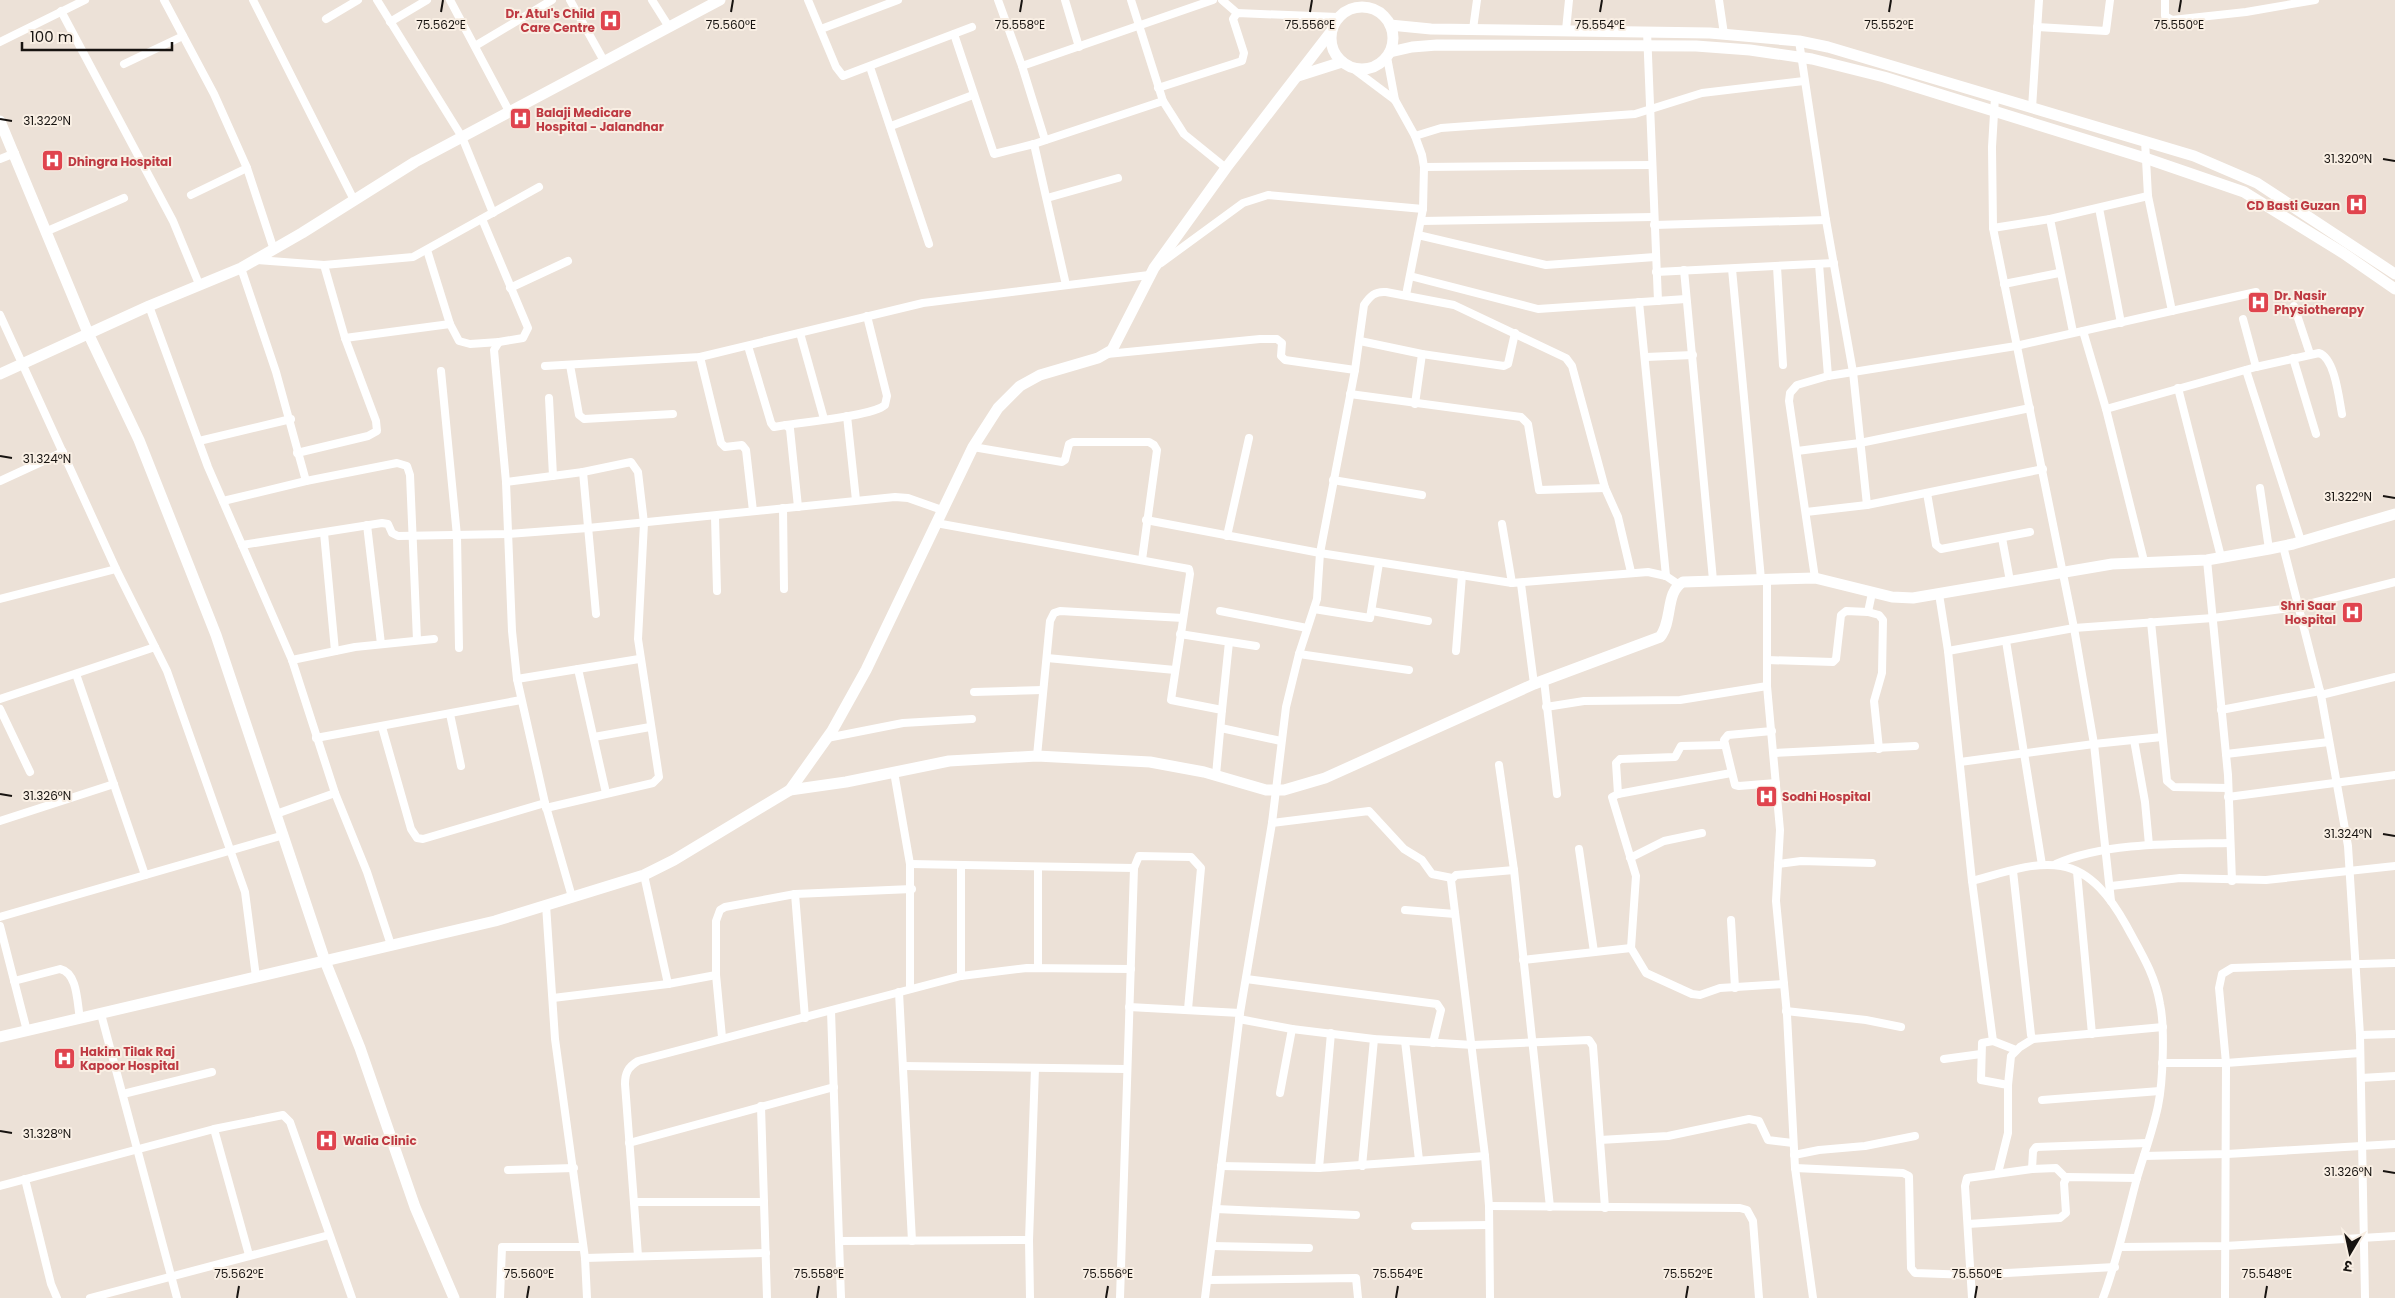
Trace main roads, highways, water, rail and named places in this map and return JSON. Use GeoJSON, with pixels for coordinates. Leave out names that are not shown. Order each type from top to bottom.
{"type":"FeatureCollection","features":[{"type":"Feature","properties":{"kind":"place","name":"Dr. Atul's Child Care Centre"},"geometry":{"type":"Point","coordinates":[611,20]}},
{"type":"Feature","properties":{"kind":"place","name":"Balaji Medicare Hospital - Jalandhar"},"geometry":{"type":"Point","coordinates":[520,119]}},
{"type":"Feature","properties":{"kind":"place","name":"Dhingra Hospital"},"geometry":{"type":"Point","coordinates":[52,161]}},
{"type":"Feature","properties":{"kind":"place","name":"CD Basti Guzan"},"geometry":{"type":"Point","coordinates":[2356,205]}},
{"type":"Feature","properties":{"kind":"place","name":"Dr. Nasir Physiotherapy"},"geometry":{"type":"Point","coordinates":[2258,302]}},
{"type":"Feature","properties":{"kind":"place","name":"Shri Saar Hospital"},"geometry":{"type":"Point","coordinates":[2352,612]}},
{"type":"Feature","properties":{"kind":"place","name":"Sodhi Hospital"},"geometry":{"type":"Point","coordinates":[1766,796]}},
{"type":"Feature","properties":{"kind":"place","name":"Hakim Tilak Raj Kapoor Hospital"},"geometry":{"type":"Point","coordinates":[64,1058]}},
{"type":"Feature","properties":{"kind":"place","name":"Walia Clinic"},"geometry":{"type":"Point","coordinates":[327,1140]}}]}
